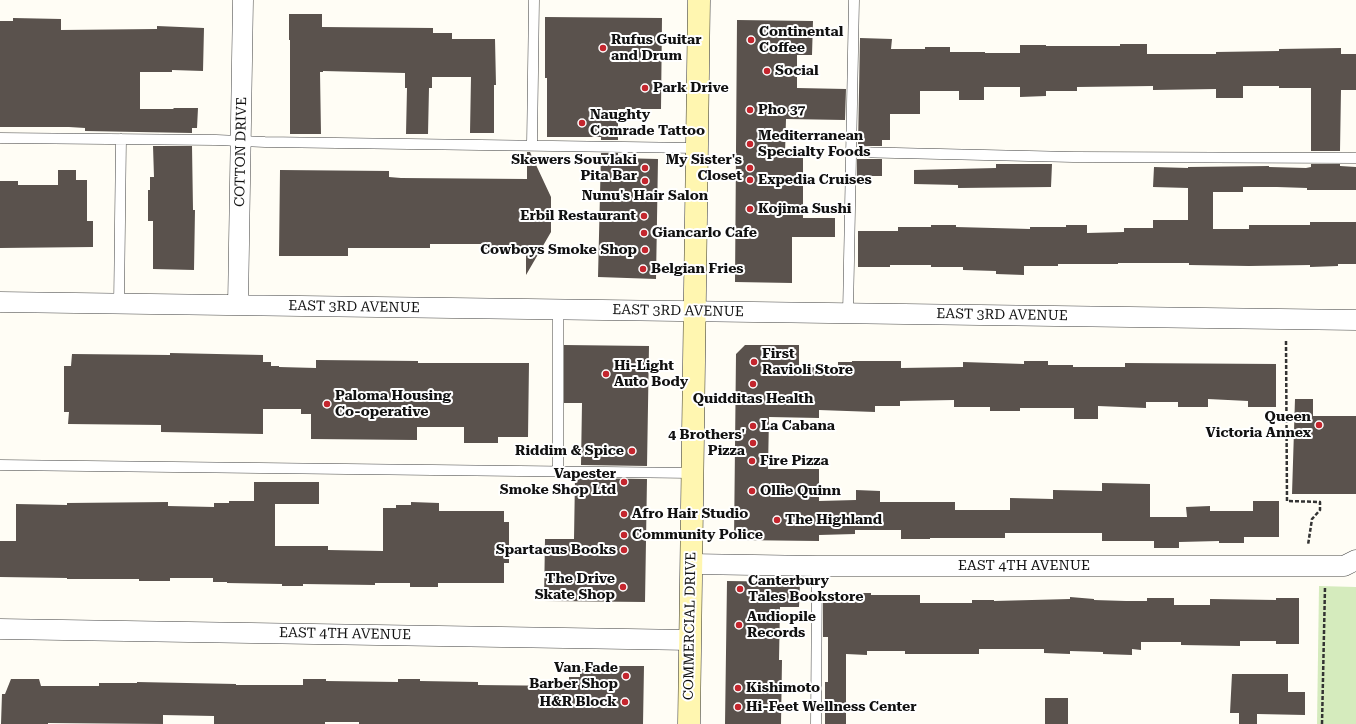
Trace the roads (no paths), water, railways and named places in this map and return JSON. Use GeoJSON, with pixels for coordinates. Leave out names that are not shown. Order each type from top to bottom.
{"type":"FeatureCollection","features":[{"type":"Feature","properties":{"kind":"street","name":"COTTON DRIVE"},"geometry":{"type":"LineString","coordinates":[[238,305],[243,0]]}},
{"type":"Feature","properties":{"kind":"street","name":"COMMERCIAL DRIVE"},"geometry":{"type":"LineString","coordinates":[[689,724],[699,0]]}},
{"type":"Feature","properties":{"kind":"street","name":"EAST 3RD AVENUE"},"geometry":{"type":"LineString","coordinates":[[0,302],[1356,320]]}},
{"type":"Feature","properties":{"kind":"street","name":"EAST 4TH AVENUE"},"geometry":{"type":"LineString","coordinates":[[691,564],[817,566],[1344,566],[1356,560]]}},
{"type":"Feature","properties":{"kind":"street","name":"EAST 4TH AVENUE"},"geometry":{"type":"LineString","coordinates":[[0,629],[690,640]]}},
{"type":"Feature","properties":{"kind":"lane"},"geometry":{"type":"LineString","coordinates":[[532,145],[534,0]]}},
{"type":"Feature","properties":{"kind":"lane"},"geometry":{"type":"LineString","coordinates":[[848,313],[854,0]]}},
{"type":"Feature","properties":{"kind":"lane"},"geometry":{"type":"LineString","coordinates":[[0,138],[696,148]]}},
{"type":"Feature","properties":{"kind":"lane"},"geometry":{"type":"LineString","coordinates":[[119,304],[120,139]]}},
{"type":"Feature","properties":{"kind":"lane"},"geometry":{"type":"LineString","coordinates":[[851,152],[1081,157],[1356,158]]}},
{"type":"Feature","properties":{"kind":"lane"},"geometry":{"type":"LineString","coordinates":[[558,310],[558,471]]}},
{"type":"Feature","properties":{"kind":"lane"},"geometry":{"type":"LineString","coordinates":[[0,465],[692,472]]}},
{"type":"Feature","properties":{"kind":"lane"},"geometry":{"type":"LineString","coordinates":[[816,724],[817,566]]}},
{"type":"Feature","properties":{"kind":"place","name":"Continental Coffee"},"geometry":{"type":"Point","coordinates":[751,40]}},
{"type":"Feature","properties":{"kind":"place","name":"Rufus Guitar and Drum"},"geometry":{"type":"Point","coordinates":[603,48]}},
{"type":"Feature","properties":{"kind":"place","name":"Social"},"geometry":{"type":"Point","coordinates":[767,71]}},
{"type":"Feature","properties":{"kind":"place","name":"Park Drive"},"geometry":{"type":"Point","coordinates":[645,88]}},
{"type":"Feature","properties":{"kind":"place","name":"Pho 37"},"geometry":{"type":"Point","coordinates":[750,110]}},
{"type":"Feature","properties":{"kind":"place","name":"Naughty Comrade Tattoo"},"geometry":{"type":"Point","coordinates":[582,123]}},
{"type":"Feature","properties":{"kind":"place","name":"Mediterranean Specialty Foods"},"geometry":{"type":"Point","coordinates":[750,144]}},
{"type":"Feature","properties":{"kind":"place","name":"Skewers Souvlaki Pita Bar"},"geometry":{"type":"Point","coordinates":[645,168]}},
{"type":"Feature","properties":{"kind":"place","name":"My Sister's Closet"},"geometry":{"type":"Point","coordinates":[750,168]}},
{"type":"Feature","properties":{"kind":"place","name":"Expedia Cruises"},"geometry":{"type":"Point","coordinates":[750,180]}},
{"type":"Feature","properties":{"kind":"place","name":"Nunu's Hair Salon"},"geometry":{"type":"Point","coordinates":[645,181]}},
{"type":"Feature","properties":{"kind":"place","name":"Kojima Sushi"},"geometry":{"type":"Point","coordinates":[750,209]}},
{"type":"Feature","properties":{"kind":"place","name":"Erbil Restaurant"},"geometry":{"type":"Point","coordinates":[644,216]}},
{"type":"Feature","properties":{"kind":"place","name":"Giancarlo Cafe"},"geometry":{"type":"Point","coordinates":[644,233]}},
{"type":"Feature","properties":{"kind":"place","name":"Cowboys Smoke Shop"},"geometry":{"type":"Point","coordinates":[645,250]}},
{"type":"Feature","properties":{"kind":"place","name":"Belgian Fries"},"geometry":{"type":"Point","coordinates":[643,269]}},
{"type":"Feature","properties":{"kind":"place","name":"First Ravioli Store"},"geometry":{"type":"Point","coordinates":[754,362]}},
{"type":"Feature","properties":{"kind":"place","name":"Hi-Light Auto Body"},"geometry":{"type":"Point","coordinates":[606,374]}},
{"type":"Feature","properties":{"kind":"place","name":"Quidditas Health"},"geometry":{"type":"Point","coordinates":[753,384]}},
{"type":"Feature","properties":{"kind":"place","name":"Paloma Housing Co-operative"},"geometry":{"type":"Point","coordinates":[327,404]}},
{"type":"Feature","properties":{"kind":"place","name":"Queen Victoria Annex"},"geometry":{"type":"Point","coordinates":[1319,425]}},
{"type":"Feature","properties":{"kind":"place","name":"La Cabana"},"geometry":{"type":"Point","coordinates":[753,426]}},
{"type":"Feature","properties":{"kind":"place","name":"4 Brothers' Pizza"},"geometry":{"type":"Point","coordinates":[753,443]}},
{"type":"Feature","properties":{"kind":"place","name":"Riddim & Spice"},"geometry":{"type":"Point","coordinates":[632,451]}},
{"type":"Feature","properties":{"kind":"place","name":"Fire Pizza"},"geometry":{"type":"Point","coordinates":[752,461]}},
{"type":"Feature","properties":{"kind":"place","name":"Vapester Smoke Shop Ltd"},"geometry":{"type":"Point","coordinates":[624,482]}},
{"type":"Feature","properties":{"kind":"place","name":"Ollie Quinn"},"geometry":{"type":"Point","coordinates":[752,491]}},
{"type":"Feature","properties":{"kind":"place","name":"Afro Hair Studio"},"geometry":{"type":"Point","coordinates":[624,514]}},
{"type":"Feature","properties":{"kind":"place","name":"The Highland"},"geometry":{"type":"Point","coordinates":[777,520]}},
{"type":"Feature","properties":{"kind":"place","name":"Community Police"},"geometry":{"type":"Point","coordinates":[624,535]}},
{"type":"Feature","properties":{"kind":"place","name":"Spartacus Books"},"geometry":{"type":"Point","coordinates":[624,550]}},
{"type":"Feature","properties":{"kind":"place","name":"The Drive Skate Shop"},"geometry":{"type":"Point","coordinates":[623,587]}},
{"type":"Feature","properties":{"kind":"place","name":"Canterbury Tales Bookstore"},"geometry":{"type":"Point","coordinates":[740,589]}},
{"type":"Feature","properties":{"kind":"place","name":"Audiopile Records"},"geometry":{"type":"Point","coordinates":[739,625]}},
{"type":"Feature","properties":{"kind":"place","name":"Van Fade Barber Shop"},"geometry":{"type":"Point","coordinates":[626,676]}},
{"type":"Feature","properties":{"kind":"place","name":"Kishimoto"},"geometry":{"type":"Point","coordinates":[738,688]}},
{"type":"Feature","properties":{"kind":"place","name":"H&R Block"},"geometry":{"type":"Point","coordinates":[625,702]}},
{"type":"Feature","properties":{"kind":"place","name":"Hi-Feet Wellness Center"},"geometry":{"type":"Point","coordinates":[738,707]}}]}
